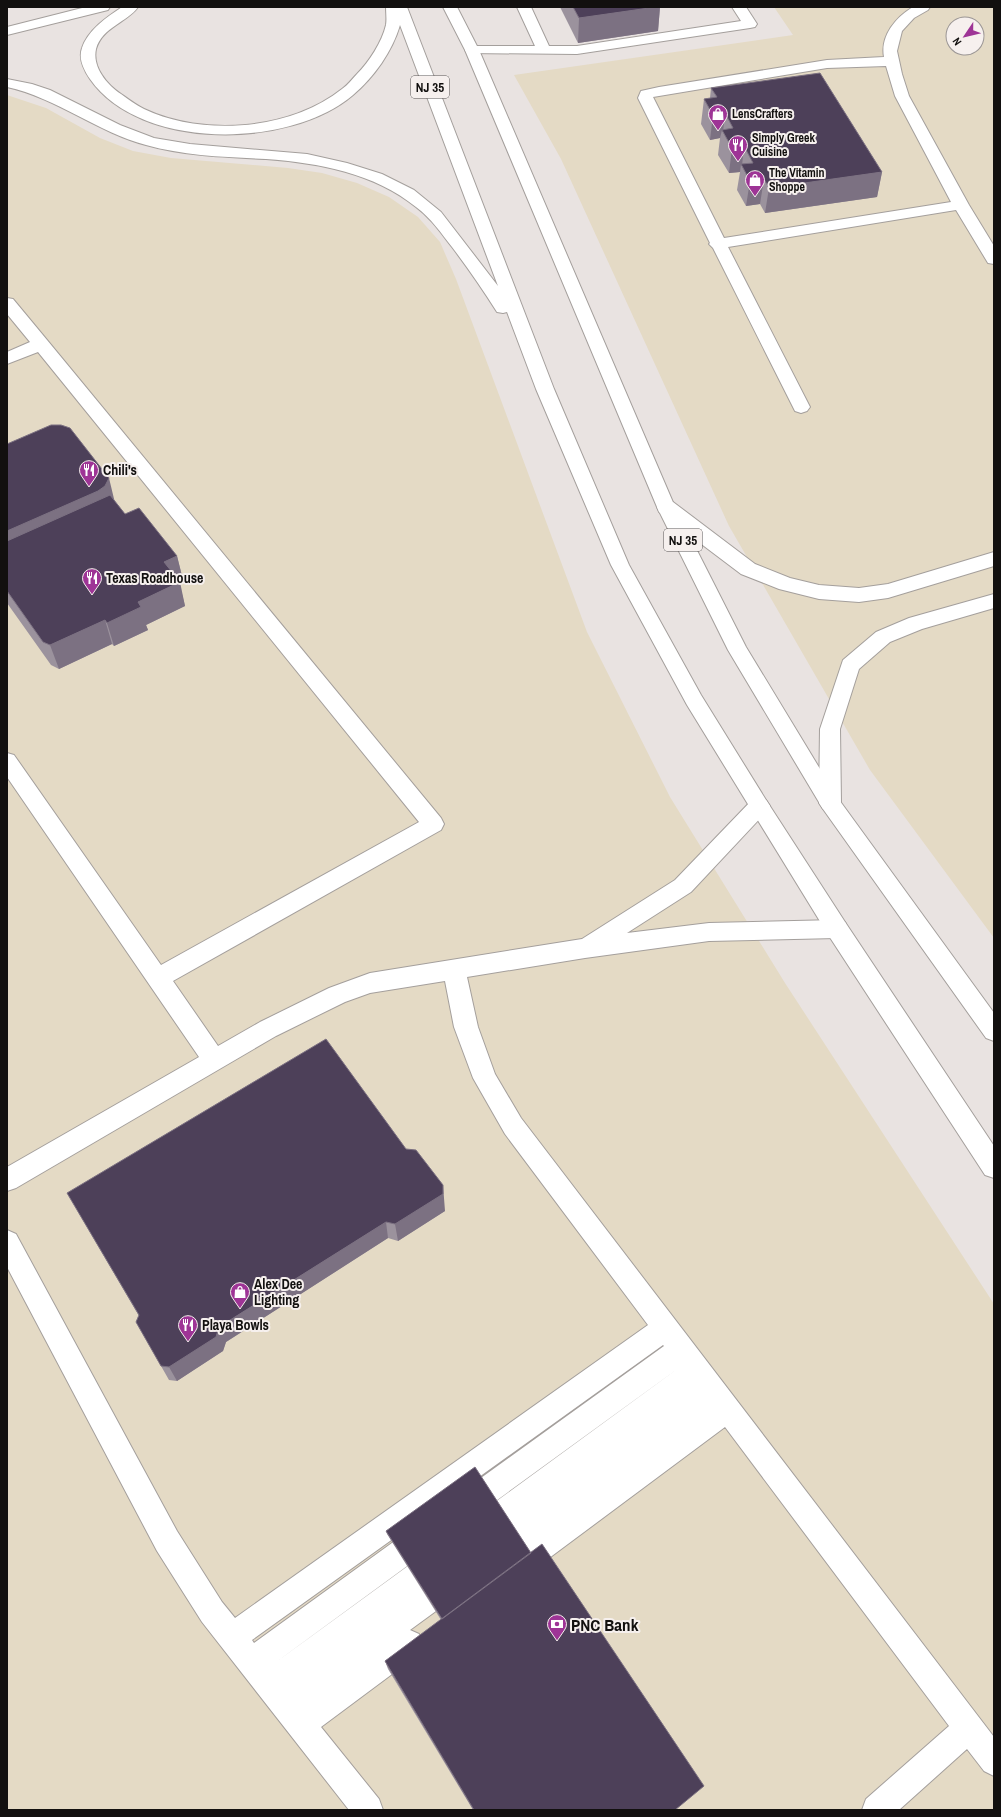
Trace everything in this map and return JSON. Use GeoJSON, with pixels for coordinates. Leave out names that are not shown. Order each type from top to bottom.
{"type":"FeatureCollection","features":[{"type":"Feature","properties":{"kind":"main road"},"geometry":{"type":"LineString","coordinates":[[7,31],[103,7]]}},
{"type":"Feature","properties":{"kind":"main road"},"geometry":{"type":"LineString","coordinates":[[131,7],[113,19],[95,37],[87,54],[89,63],[104,89],[120,102],[141,114],[166,123],[189,128],[225,130],[261,128],[295,120],[325,108],[346,95],[365,76],[375,63],[393,26],[393,7]]}},
{"type":"Feature","properties":{"kind":"main road","name":"NJ 35"},"geometry":{"type":"LineString","coordinates":[[400,7],[545,389],[620,565],[694,700],[759,806],[994,1167]]}},
{"type":"Feature","properties":{"kind":"main road","name":"NJ 35"},"geometry":{"type":"LineString","coordinates":[[450,7],[472,50],[666,507],[738,650],[830,803],[994,1030]]}},
{"type":"Feature","properties":{"kind":"main road"},"geometry":{"type":"LineString","coordinates":[[524,7],[544,50]]}},
{"type":"Feature","properties":{"kind":"main road"},"geometry":{"type":"LineString","coordinates":[[472,50],[577,50],[750,24],[739,7]]}},
{"type":"Feature","properties":{"kind":"main road"},"geometry":{"type":"LineString","coordinates":[[923,7],[909,15],[895,30],[890,51],[892,61],[902,96],[961,204],[994,259]]}},
{"type":"Feature","properties":{"kind":"main road"},"geometry":{"type":"LineString","coordinates":[[801,407],[646,102],[646,94],[659,90],[827,64],[892,61]]}},
{"type":"Feature","properties":{"kind":"main road"},"geometry":{"type":"LineString","coordinates":[[7,83],[36,90],[55,97],[114,128],[152,142],[191,149],[315,160],[337,164],[360,171],[395,186],[423,204],[435,215],[492,288],[545,389]]}},
{"type":"Feature","properties":{"kind":"main road"},"geometry":{"type":"LineString","coordinates":[[717,244],[961,204]]}},
{"type":"Feature","properties":{"kind":"main road"},"geometry":{"type":"LineString","coordinates":[[7,303],[433,824],[158,978]]}},
{"type":"Feature","properties":{"kind":"main road"},"geometry":{"type":"LineString","coordinates":[[7,358],[41,344]]}},
{"type":"Feature","properties":{"kind":"main road"},"geometry":{"type":"LineString","coordinates":[[666,507],[748,569],[786,584],[819,592],[859,595],[888,591],[994,559]]}},
{"type":"Feature","properties":{"kind":"main road"},"geometry":{"type":"LineString","coordinates":[[830,803],[830,729],[850,665],[883,637],[916,623],[994,601]]}},
{"type":"Feature","properties":{"kind":"main road"},"geometry":{"type":"LineString","coordinates":[[7,761],[215,1060]]}},
{"type":"Feature","properties":{"kind":"main road"},"geometry":{"type":"LineString","coordinates":[[585,948],[683,886],[759,806]]}},
{"type":"Feature","properties":{"kind":"main road"},"geometry":{"type":"LineString","coordinates":[[7,1180],[268,1029],[338,995],[370,983],[585,948],[709,932],[837,928]]}},
{"type":"Feature","properties":{"kind":"main road"},"geometry":{"type":"LineString","coordinates":[[454,970],[466,1027],[485,1078],[513,1126],[994,1761]]}},
{"type":"Feature","properties":{"kind":"main road"},"geometry":{"type":"LineString","coordinates":[[7,1242],[167,1542],[212,1612],[368,1810]]}},
{"type":"Feature","properties":{"kind":"main road"},"geometry":{"type":"LineString","coordinates":[[232,1637],[665,1328]]}},
{"type":"Feature","properties":{"kind":"main road"},"geometry":{"type":"LineString","coordinates":[[252,1662],[682,1349]]}},
{"type":"Feature","properties":{"kind":"main road"},"geometry":{"type":"LineString","coordinates":[[293,1715],[712,1390]]}},
{"type":"Feature","properties":{"kind":"main road"},"geometry":{"type":"LineString","coordinates":[[269,1684],[712,1390]]}},
{"type":"Feature","properties":{"kind":"main road"},"geometry":{"type":"LineString","coordinates":[[293,1715],[466,1602]]}},
{"type":"Feature","properties":{"kind":"main road"},"geometry":{"type":"LineString","coordinates":[[876,1810],[969,1728]]}},
{"type":"Feature","properties":{"kind":"shaded area"},"geometry":{"type":"Polygon","coordinates":[[[774,7],[994,7],[994,938],[870,770],[729,526],[561,159],[514,75],[793,35],[774,7]]]}},
{"type":"Feature","properties":{"kind":"shaded area"},"geometry":{"type":"Polygon","coordinates":[[[7,95],[46,108],[100,138],[133,151],[171,158],[288,168],[322,173],[357,183],[389,197],[418,217],[440,242],[456,279],[587,632],[670,797],[785,983],[994,1304],[994,1810],[7,1810],[7,95]]]}},
{"type":"Feature","properties":{"kind":"building"},"geometry":{"type":"Polygon","coordinates":[[[573,7],[656,7],[579,18],[573,7]]]}},
{"type":"Feature","properties":{"kind":"building"},"geometry":{"type":"Polygon","coordinates":[[[820,73],[882,172],[769,188],[764,179],[750,181],[741,164],[753,163],[744,146],[732,148],[722,130],[733,128],[725,113],[713,115],[704,99],[717,97],[711,88],[820,73]]]}},
{"type":"Feature","properties":{"kind":"building"},"geometry":{"type":"Polygon","coordinates":[[[51,425],[61,425],[70,428],[109,478],[105,486],[98,491],[7,531],[7,444],[51,425]]]}},
{"type":"Feature","properties":{"kind":"building","name":"Texas Roadhouse"},"geometry":{"type":"Polygon","coordinates":[[[110,495],[125,514],[139,508],[177,556],[164,562],[180,582],[138,602],[141,607],[107,623],[105,620],[50,645],[43,642],[7,591],[7,541],[110,495]]]}},
{"type":"Feature","properties":{"kind":"building"},"geometry":{"type":"Polygon","coordinates":[[[326,1039],[406,1149],[416,1150],[443,1185],[443,1194],[395,1224],[386,1222],[219,1327],[216,1337],[169,1367],[161,1366],[136,1322],[139,1315],[67,1193],[326,1039]]]}},
{"type":"Feature","properties":{"kind":"building"},"geometry":{"type":"Polygon","coordinates":[[[475,1467],[531,1553],[442,1619],[386,1531],[475,1467]]]}},
{"type":"Feature","properties":{"kind":"building"},"geometry":{"type":"Polygon","coordinates":[[[542,1544],[704,1786],[675,1810],[474,1810],[385,1661],[542,1544]]]}},
{"type":"Feature","properties":{"kind":"place","name":"LensCrafters"},"geometry":{"type":"Point","coordinates":[718,131]}},
{"type":"Feature","properties":{"kind":"place","name":"Simply Greek Cuisine"},"geometry":{"type":"Point","coordinates":[738,162]}},
{"type":"Feature","properties":{"kind":"place","name":"The Vitamin Shoppe"},"geometry":{"type":"Point","coordinates":[755,197]}},
{"type":"Feature","properties":{"kind":"place","name":"Chili's"},"geometry":{"type":"Point","coordinates":[89,487]}},
{"type":"Feature","properties":{"kind":"place","name":"Texas Roadhouse"},"geometry":{"type":"Point","coordinates":[92,595]}},
{"type":"Feature","properties":{"kind":"place","name":"Alex Dee Lighting"},"geometry":{"type":"Point","coordinates":[240,1309]}},
{"type":"Feature","properties":{"kind":"place","name":"Playa Bowls"},"geometry":{"type":"Point","coordinates":[188,1342]}},
{"type":"Feature","properties":{"kind":"place","name":"PNC Bank"},"geometry":{"type":"Point","coordinates":[557,1641]}}]}
